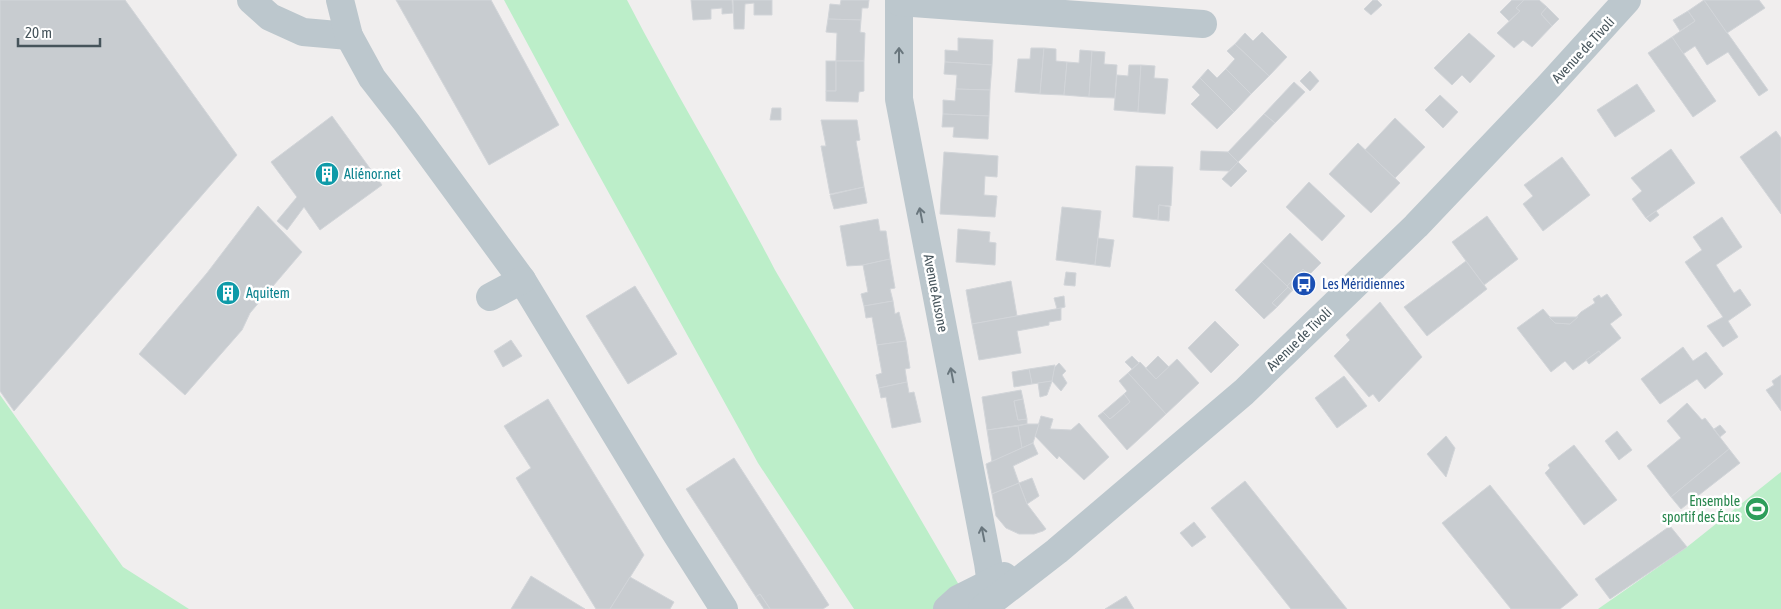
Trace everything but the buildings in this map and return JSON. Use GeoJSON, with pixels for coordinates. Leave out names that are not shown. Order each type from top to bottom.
{"type":"FeatureCollection","features":[{"type":"Feature","properties":{"kind":"street"},"geometry":{"type":"LineString","coordinates":[[251,0],[270,17],[303,32],[349,36]]}},
{"type":"Feature","properties":{"kind":"street"},"geometry":{"type":"LineString","coordinates":[[340,0],[349,36],[372,78],[522,280],[670,524],[724,609]]}},
{"type":"Feature","properties":{"kind":"street","name":"Avenue de Tivoli"},"geometry":{"type":"LineString","coordinates":[[947,609],[958,599],[989,597],[1057,551],[1216,418],[1312,328],[1416,226],[1568,66],[1627,0]]}},
{"type":"Feature","properties":{"kind":"street","name":"Avenue Ausone"},"geometry":{"type":"LineString","coordinates":[[989,597],[899,99],[899,1],[1203,24]]}},
{"type":"Feature","properties":{"kind":"street"},"geometry":{"type":"LineString","coordinates":[[490,297],[522,280]]}},
{"type":"Feature","properties":{"kind":"green space"},"geometry":{"type":"Polygon","coordinates":[[[504,0],[627,0],[775,270],[973,609],[854,609],[758,463],[504,0]]]}},
{"type":"Feature","properties":{"kind":"green space"},"geometry":{"type":"Polygon","coordinates":[[[0,395],[123,567],[189,609],[0,609],[0,395]]]}},
{"type":"Feature","properties":{"kind":"green space","name":"Ensemble sportif des Écus"},"geometry":{"type":"Polygon","coordinates":[[[1781,472],[1781,609],[1598,609],[1687,547],[1781,472]]]}},
{"type":"Feature","properties":{"kind":"place","name":"Aliénor.net"},"geometry":{"type":"Point","coordinates":[327,174]}},
{"type":"Feature","properties":{"kind":"place","name":"Les Méridiennes"},"geometry":{"type":"Point","coordinates":[1304,284]}},
{"type":"Feature","properties":{"kind":"place","name":"Aquitem"},"geometry":{"type":"Point","coordinates":[228,293]}},
{"type":"Feature","properties":{"kind":"place","name":"Ensemble sportif des Écus"},"geometry":{"type":"Point","coordinates":[1757,509]}}]}
